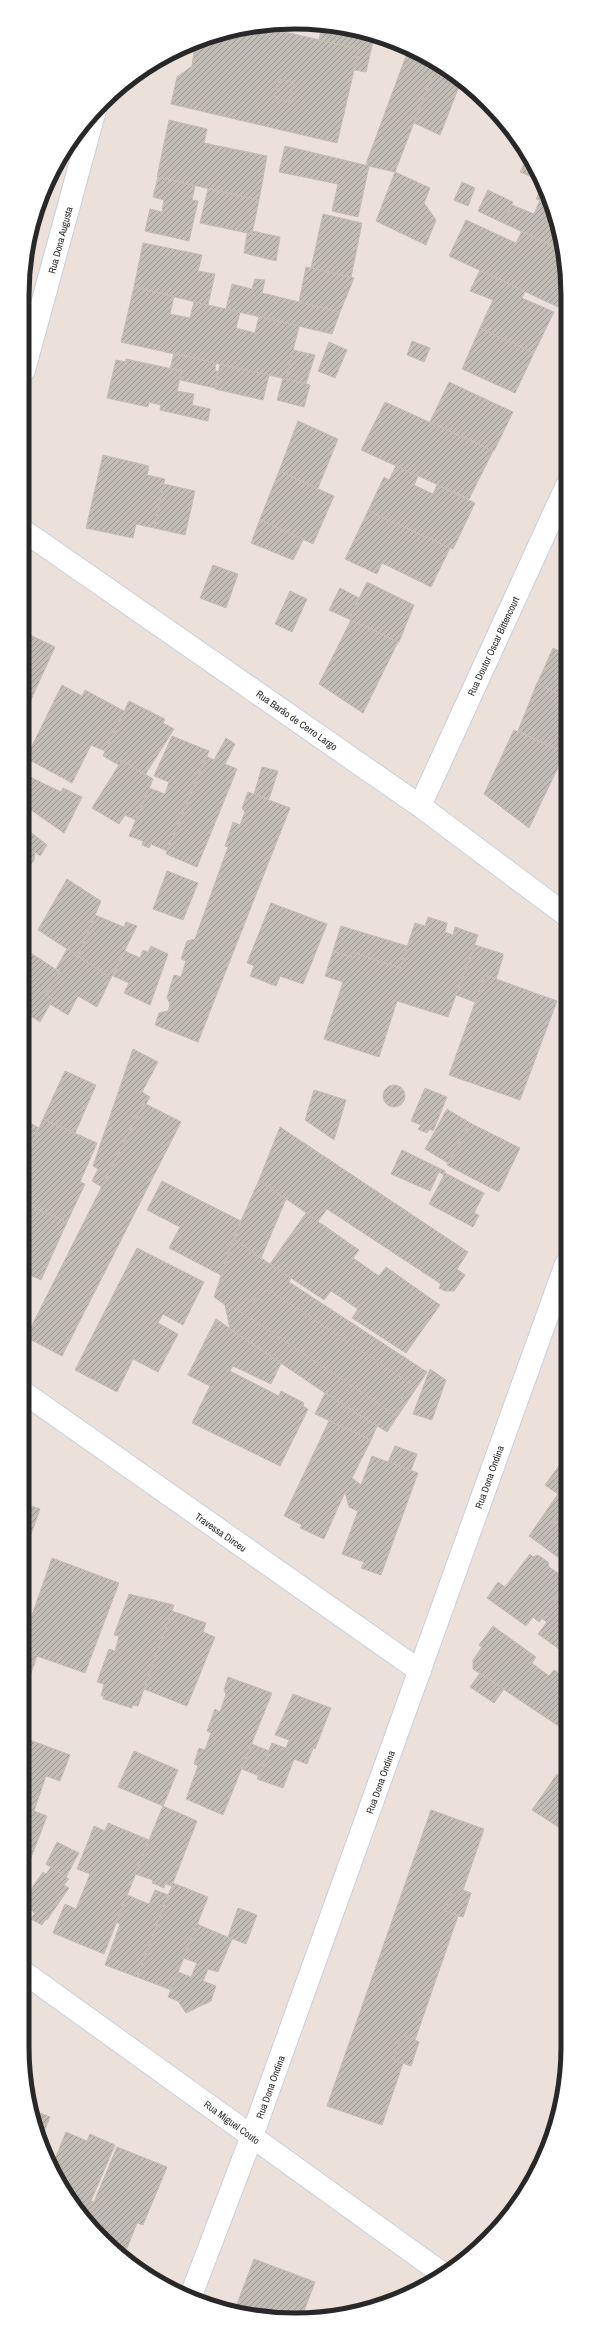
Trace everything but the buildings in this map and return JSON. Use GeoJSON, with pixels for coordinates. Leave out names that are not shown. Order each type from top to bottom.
{"type":"FeatureCollection","features":[{"type":"Feature","properties":{"kind":"street","name":"Rua Dona Augusta"},"geometry":{"type":"LineString","coordinates":[[29,352],[91,125]]}},
{"type":"Feature","properties":{"kind":"street","name":"Rua Doutor Oscar Bittencourt"},"geometry":{"type":"LineString","coordinates":[[420,806],[561,498]]}},
{"type":"Feature","properties":{"kind":"street","name":"Rua Barão de Cerro Largo"},"geometry":{"type":"LineString","coordinates":[[29,534],[420,806],[561,911]]}},
{"type":"Feature","properties":{"kind":"street","name":"Rua Dona Ondina"},"geometry":{"type":"LineString","coordinates":[[192,2293],[252,2136],[561,1278]]}},
{"type":"Feature","properties":{"kind":"street","name":"Travessa Dirceu"},"geometry":{"type":"LineString","coordinates":[[29,1396],[420,1671]]}},
{"type":"Feature","properties":{"kind":"street","name":"Rua Miguel Couto"},"geometry":{"type":"LineString","coordinates":[[29,1976],[438,2271]]}}]}
